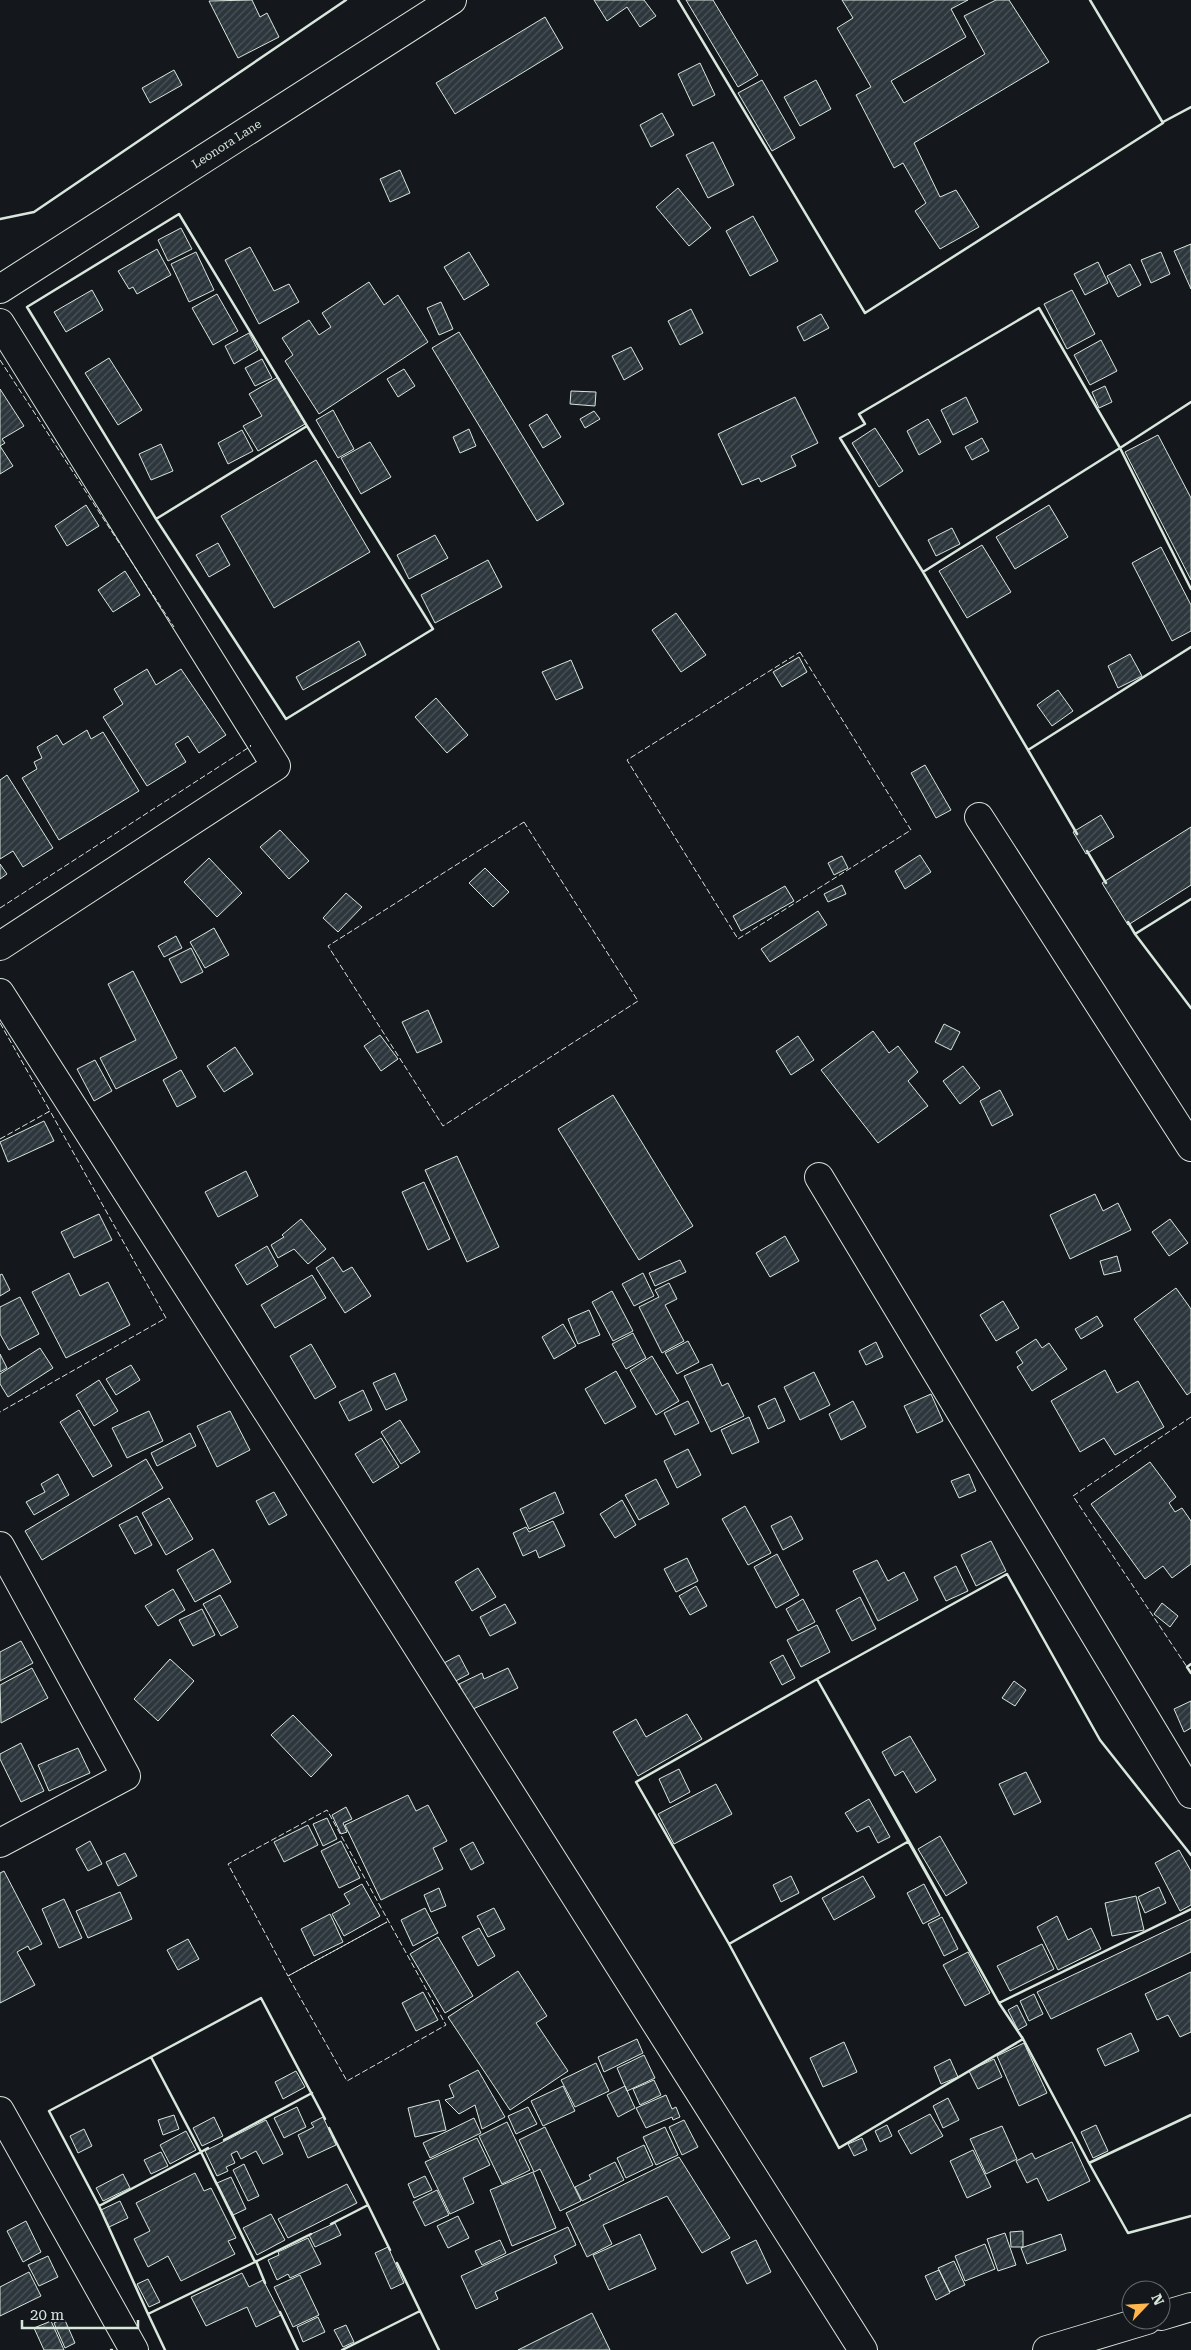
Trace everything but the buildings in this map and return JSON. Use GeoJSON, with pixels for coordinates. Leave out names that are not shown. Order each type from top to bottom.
{"type":"FeatureCollection","features":[{"type":"Feature","properties":{"kind":"street","name":"Leonora Lane"},"geometry":{"type":"LineString","coordinates":[[0,289],[452,0]]}},
{"type":"Feature","properties":{"kind":"street"},"geometry":{"type":"LineString","coordinates":[[0,323],[276,766],[0,946]]}},
{"type":"Feature","properties":{"kind":"street"},"geometry":{"type":"LineString","coordinates":[[979,816],[1191,1147]]}},
{"type":"Feature","properties":{"kind":"street"},"geometry":{"type":"LineString","coordinates":[[0,993],[400,1619],[863,2350]]}},
{"type":"Feature","properties":{"kind":"street"},"geometry":{"type":"LineString","coordinates":[[819,1177],[1191,1794]]}},
{"type":"Feature","properties":{"kind":"street"},"geometry":{"type":"LineString","coordinates":[[0,1546],[126,1776],[0,1843]]}},
{"type":"Feature","properties":{"kind":"street"},"geometry":{"type":"LineString","coordinates":[[0,2111],[134,2350]]}},
{"type":"Feature","properties":{"kind":"street"},"geometry":{"type":"LineString","coordinates":[[1171,2313],[1191,2307]]}},
{"type":"Feature","properties":{"kind":"street"},"geometry":{"type":"LineString","coordinates":[[1051,2349],[1121,2328]]}},
{"type":"Feature","properties":{"kind":"fence"},"geometry":{"type":"LineString","coordinates":[[0,360],[174,627]]}},
{"type":"Feature","properties":{"kind":"fence"},"geometry":{"type":"LineString","coordinates":[[800,652],[911,830],[738,939],[627,760],[800,652]]}},
{"type":"Feature","properties":{"kind":"fence"},"geometry":{"type":"LineString","coordinates":[[0,908],[250,745]]}},
{"type":"Feature","properties":{"kind":"fence"},"geometry":{"type":"LineString","coordinates":[[524,822],[638,1001],[443,1126],[328,946],[524,822]]}},
{"type":"Feature","properties":{"kind":"fence"},"geometry":{"type":"LineString","coordinates":[[0,1023],[50,1111],[48,1112]]}},
{"type":"Feature","properties":{"kind":"fence"},"geometry":{"type":"LineString","coordinates":[[0,1139],[50,1111],[166,1318],[0,1412]]}},
{"type":"Feature","properties":{"kind":"fence"},"geometry":{"type":"LineString","coordinates":[[1191,1417],[1073,1496],[1187,1667],[1191,1664]]}},
{"type":"Feature","properties":{"kind":"fence"},"geometry":{"type":"LineString","coordinates":[[387,1922],[288,1976],[228,1864],[327,1810],[446,2025],[347,2081],[288,1976],[387,1922]]}},
{"type":"Feature","properties":{"kind":"wall"},"geometry":{"type":"LineString","coordinates":[[0,219],[34,212],[346,0]]}},
{"type":"Feature","properties":{"kind":"wall"},"geometry":{"type":"LineString","coordinates":[[678,0],[865,313],[1163,123],[1090,0]]}},
{"type":"Feature","properties":{"kind":"wall"},"geometry":{"type":"LineString","coordinates":[[1163,122],[1191,107]]}},
{"type":"Feature","properties":{"kind":"wall"},"geometry":{"type":"LineString","coordinates":[[179,214],[307,426],[156,519],[27,307],[179,214]]}},
{"type":"Feature","properties":{"kind":"wall"},"geometry":{"type":"LineString","coordinates":[[1039,308],[1120,448],[923,572],[840,438],[865,424],[859,414],[1039,308]]}},
{"type":"Feature","properties":{"kind":"wall"},"geometry":{"type":"LineString","coordinates":[[1191,402],[1120,448],[1191,589]]}},
{"type":"Feature","properties":{"kind":"wall"},"geometry":{"type":"LineString","coordinates":[[307,426],[433,629],[286,719],[156,519],[307,426]]}},
{"type":"Feature","properties":{"kind":"wall"},"geometry":{"type":"LineString","coordinates":[[923,572],[1028,750]]}},
{"type":"Feature","properties":{"kind":"wall"},"geometry":{"type":"LineString","coordinates":[[1077,834],[1028,750],[1191,647]]}},
{"type":"Feature","properties":{"kind":"wall"},"geometry":{"type":"LineString","coordinates":[[1087,851],[1106,883]]}},
{"type":"Feature","properties":{"kind":"wall"},"geometry":{"type":"LineString","coordinates":[[1128,922],[1135,934],[1191,899]]}},
{"type":"Feature","properties":{"kind":"wall"},"geometry":{"type":"LineString","coordinates":[[1135,934],[1191,1008]]}},
{"type":"Feature","properties":{"kind":"wall"},"geometry":{"type":"LineString","coordinates":[[1191,1855],[1100,1740],[1007,1574],[817,1679],[999,2003],[1191,1909]]}},
{"type":"Feature","properties":{"kind":"wall"},"geometry":{"type":"LineString","coordinates":[[1191,1664],[1187,1667],[1191,1673]]}},
{"type":"Feature","properties":{"kind":"wall"},"geometry":{"type":"LineString","coordinates":[[817,1679],[909,1841],[729,1944],[636,1782],[817,1679]]}},
{"type":"Feature","properties":{"kind":"wall"},"geometry":{"type":"LineString","coordinates":[[909,1841],[999,2003],[1023,2039],[839,2148],[729,1944],[909,1841]]}},
{"type":"Feature","properties":{"kind":"wall"},"geometry":{"type":"LineString","coordinates":[[208,2148],[201,2152],[151,2057],[261,1998],[325,2119]]}},
{"type":"Feature","properties":{"kind":"wall"},"geometry":{"type":"LineString","coordinates":[[1022,2037],[1089,2163],[1191,2115]]}},
{"type":"Feature","properties":{"kind":"wall"},"geometry":{"type":"LineString","coordinates":[[151,2057],[201,2152],[99,2206],[49,2111],[151,2057]]}},
{"type":"Feature","properties":{"kind":"wall"},"geometry":{"type":"LineString","coordinates":[[224,2140],[312,2093]]}},
{"type":"Feature","properties":{"kind":"wall"},"geometry":{"type":"LineString","coordinates":[[224,2140],[312,2093]]}},
{"type":"Feature","properties":{"kind":"wall"},"geometry":{"type":"LineString","coordinates":[[329,2128],[368,2205],[331,2224]]}},
{"type":"Feature","properties":{"kind":"wall"},"geometry":{"type":"LineString","coordinates":[[208,2148],[201,2152],[217,2185]]}},
{"type":"Feature","properties":{"kind":"wall"},"geometry":{"type":"LineString","coordinates":[[201,2152],[255,2262],[148,2314],[99,2206],[201,2152]]}},
{"type":"Feature","properties":{"kind":"wall"},"geometry":{"type":"LineString","coordinates":[[1089,2163],[1128,2233],[1191,2216]]}},
{"type":"Feature","properties":{"kind":"wall"},"geometry":{"type":"LineString","coordinates":[[368,2205],[390,2250]]}},
{"type":"Feature","properties":{"kind":"wall"},"geometry":{"type":"LineString","coordinates":[[231,2212],[255,2262],[311,2234]]}},
{"type":"Feature","properties":{"kind":"wall"},"geometry":{"type":"LineString","coordinates":[[256,2261],[265,2283]]}},
{"type":"Feature","properties":{"kind":"wall"},"geometry":{"type":"LineString","coordinates":[[397,2263],[439,2350]]}},
{"type":"Feature","properties":{"kind":"wall"},"geometry":{"type":"LineString","coordinates":[[342,2350],[420,2311]]}},
{"type":"Feature","properties":{"kind":"wall"},"geometry":{"type":"LineString","coordinates":[[280,2312],[298,2350]]}},
{"type":"Feature","properties":{"kind":"wall"},"geometry":{"type":"LineString","coordinates":[[148,2314],[165,2350]]}}]}
